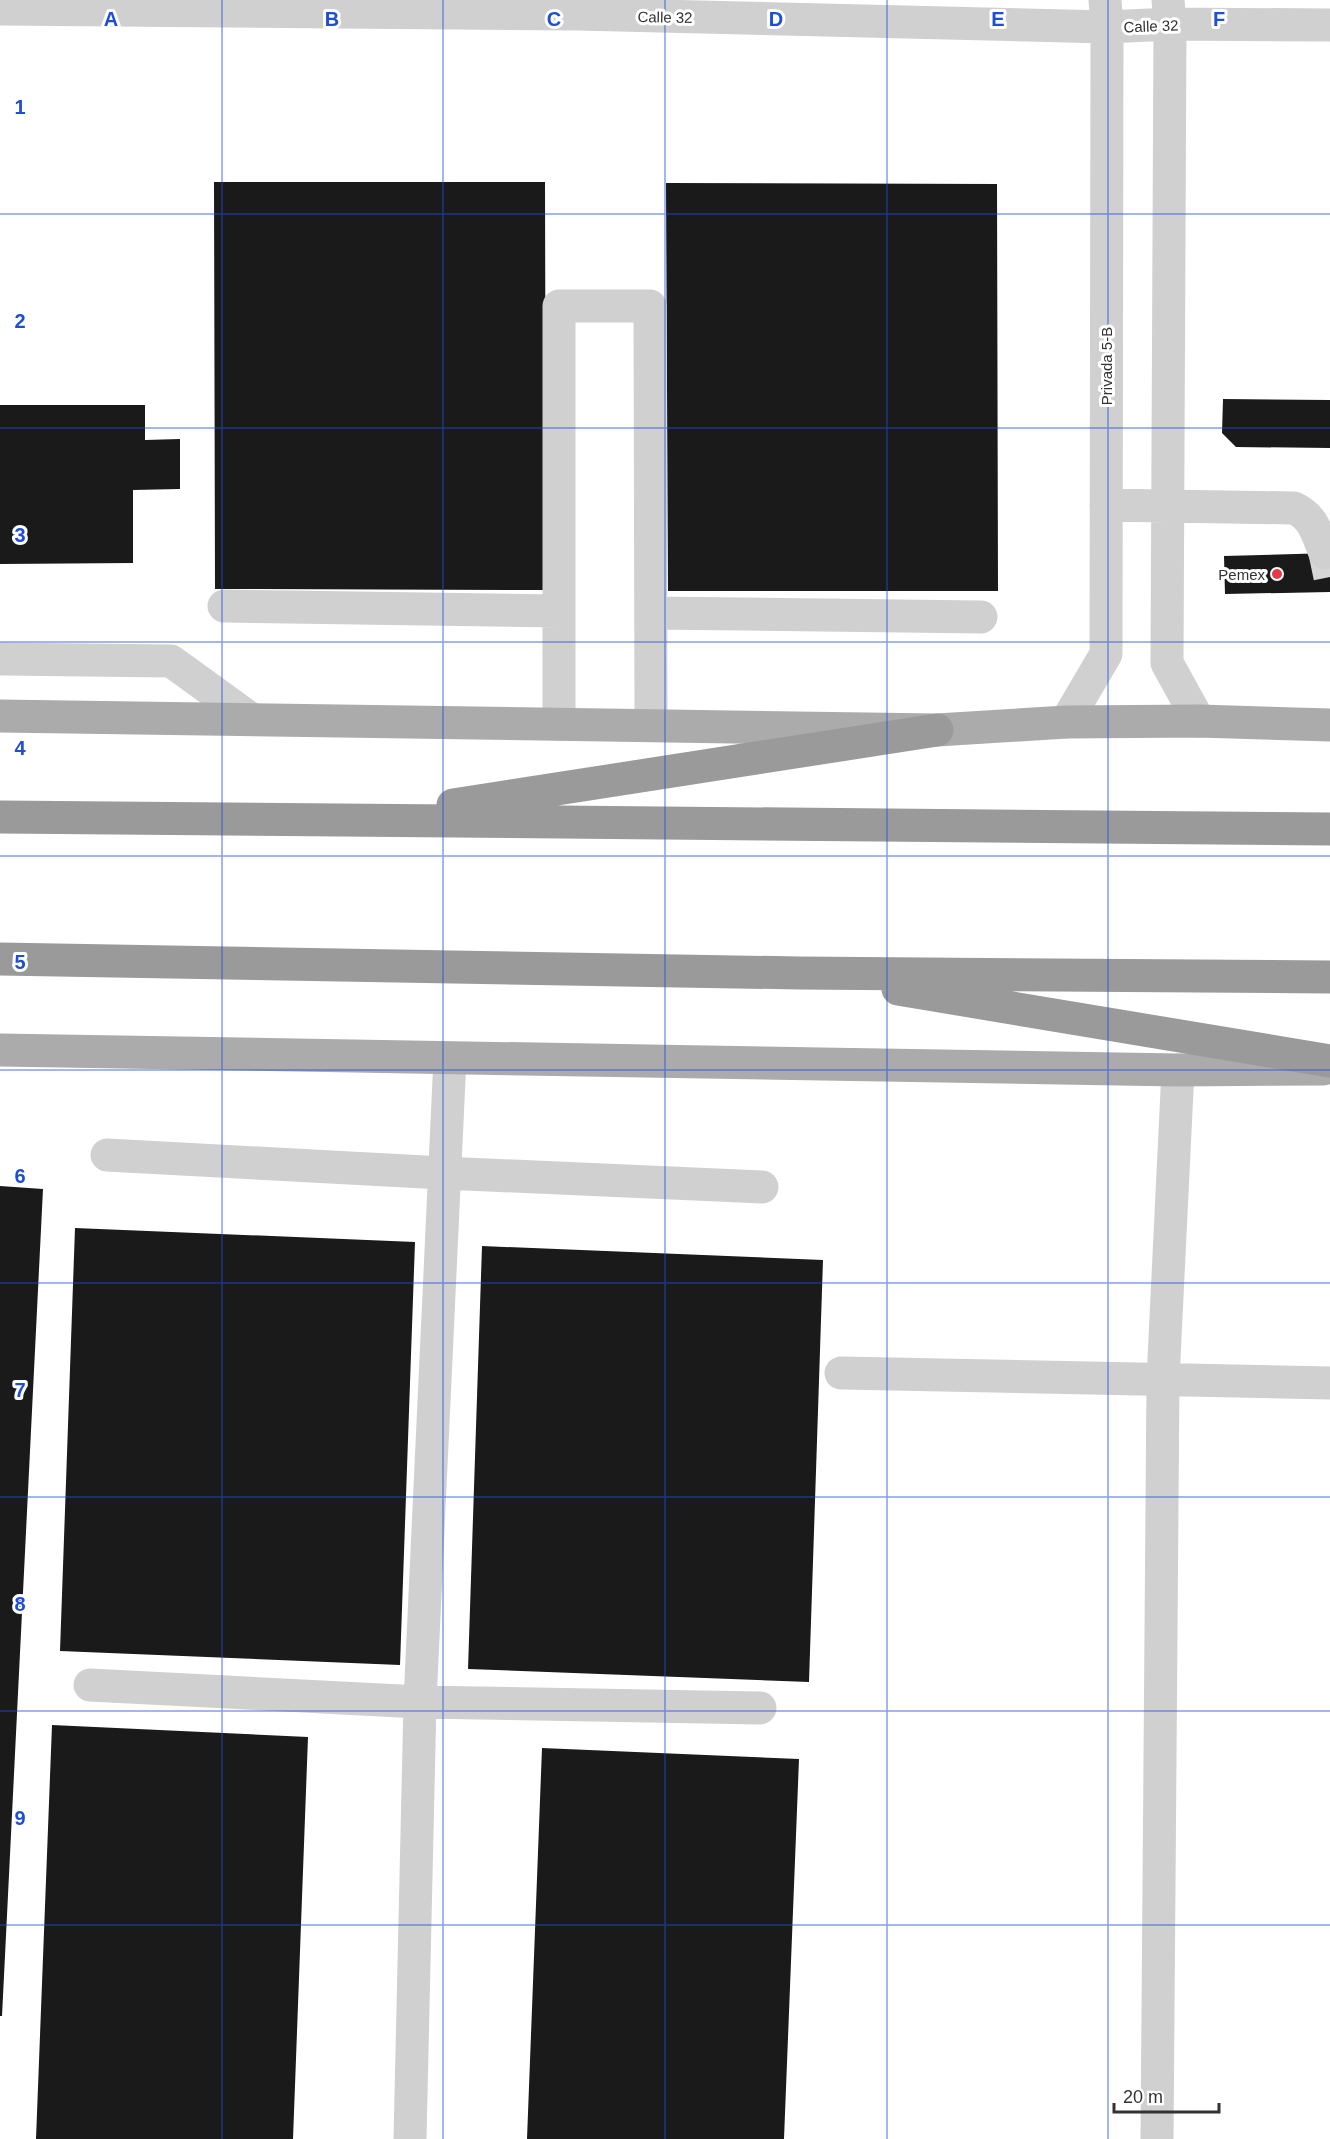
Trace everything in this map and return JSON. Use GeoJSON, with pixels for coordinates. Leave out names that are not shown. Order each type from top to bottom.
{"type":"FeatureCollection","features":[{"type":"Feature","properties":{"kind":"highway"},"geometry":{"type":"LineString","coordinates":[[346,821],[573,788],[937,730]]}},
{"type":"Feature","properties":{"kind":"highway"},"geometry":{"type":"LineString","coordinates":[[0,817],[1330,829]]}},
{"type":"Feature","properties":{"kind":"highway"},"geometry":{"type":"LineString","coordinates":[[0,959],[799,972],[1330,976]]}},
{"type":"Feature","properties":{"kind":"highway"},"geometry":{"type":"LineString","coordinates":[[799,972],[1330,1061]]}},
{"type":"Feature","properties":{"kind":"main road"},"geometry":{"type":"LineString","coordinates":[[0,716],[937,730],[1066,722],[1199,721],[1330,725]]}},
{"type":"Feature","properties":{"kind":"main road"},"geometry":{"type":"LineString","coordinates":[[0,1050],[1178,1070],[1330,1069]]}},
{"type":"Feature","properties":{"kind":"street","name":"Calle 32"},"geometry":{"type":"LineString","coordinates":[[0,9],[577,7],[1106,14],[1169,12],[1330,25]]}},
{"type":"Feature","properties":{"kind":"street"},"geometry":{"type":"LineString","coordinates":[[1169,12],[1167,663],[1199,721]]}},
{"type":"Feature","properties":{"kind":"street","name":"Privada 5-B"},"geometry":{"type":"LineString","coordinates":[[1066,722],[1106,654],[1106,14]]}},
{"type":"Feature","properties":{"kind":"street"},"geometry":{"type":"LineString","coordinates":[[559,724],[559,306],[650,306],[651,725]]}},
{"type":"Feature","properties":{"kind":"street"},"geometry":{"type":"LineString","coordinates":[[1106,505],[1294,507],[1306,513],[1315,527],[1325,553]]}},
{"type":"Feature","properties":{"kind":"street"},"geometry":{"type":"LineString","coordinates":[[224,606],[559,611]]}},
{"type":"Feature","properties":{"kind":"street"},"geometry":{"type":"LineString","coordinates":[[651,613],[981,618]]}},
{"type":"Feature","properties":{"kind":"street"},"geometry":{"type":"LineString","coordinates":[[0,659],[171,662],[251,720]]}},
{"type":"Feature","properties":{"kind":"street"},"geometry":{"type":"LineString","coordinates":[[410,2139],[420,1702],[450,1058]]}},
{"type":"Feature","properties":{"kind":"street"},"geometry":{"type":"LineString","coordinates":[[1158,2139],[1163,1379],[1178,1070]]}},
{"type":"Feature","properties":{"kind":"street"},"geometry":{"type":"LineString","coordinates":[[107,1155],[762,1187]]}},
{"type":"Feature","properties":{"kind":"street"},"geometry":{"type":"LineString","coordinates":[[842,1373],[1330,1383]]}},
{"type":"Feature","properties":{"kind":"street"},"geometry":{"type":"LineString","coordinates":[[90,1685],[420,1702],[760,1708]]}},
{"type":"Feature","properties":{"kind":"building"},"geometry":{"type":"Polygon","coordinates":[[[214,182],[545,182],[546,590],[215,589],[214,182]]]}},
{"type":"Feature","properties":{"kind":"building"},"geometry":{"type":"Polygon","coordinates":[[[666,183],[997,184],[998,591],[668,591],[666,183]]]}},
{"type":"Feature","properties":{"kind":"building"},"geometry":{"type":"Polygon","coordinates":[[[1223,399],[1330,400],[1330,448],[1236,447],[1222,433],[1223,399]]]}},
{"type":"Feature","properties":{"kind":"building"},"geometry":{"type":"Polygon","coordinates":[[[0,405],[145,405],[145,440],[180,439],[180,489],[133,490],[133,563],[0,564],[0,405]]]}},
{"type":"Feature","properties":{"kind":"building","name":"Pemex"},"geometry":{"type":"Polygon","coordinates":[[[1330,553],[1330,592],[1225,594],[1224,556],[1330,553]]]}},
{"type":"Feature","properties":{"kind":"building"},"geometry":{"type":"Polygon","coordinates":[[[0,1186],[43,1189],[2,2016],[0,2016],[0,1186]]]}},
{"type":"Feature","properties":{"kind":"building"},"geometry":{"type":"Polygon","coordinates":[[[75,1228],[415,1242],[400,1665],[60,1651],[75,1228]]]}},
{"type":"Feature","properties":{"kind":"building"},"geometry":{"type":"Polygon","coordinates":[[[482,1246],[823,1260],[809,1682],[468,1669],[482,1246]]]}},
{"type":"Feature","properties":{"kind":"building"},"geometry":{"type":"Polygon","coordinates":[[[52,1725],[308,1737],[293,2139],[36,2139],[52,1725]]]}},
{"type":"Feature","properties":{"kind":"building"},"geometry":{"type":"Polygon","coordinates":[[[542,1748],[799,1759],[784,2139],[527,2139],[542,1748]]]}},
{"type":"Feature","properties":{"kind":"tunnel"},"geometry":{"type":"LineString","coordinates":[[1325,553],[1330,577]]}},
{"type":"Feature","properties":{"kind":"place","name":"Pemex"},"geometry":{"type":"Point","coordinates":[1277,574]}}]}
